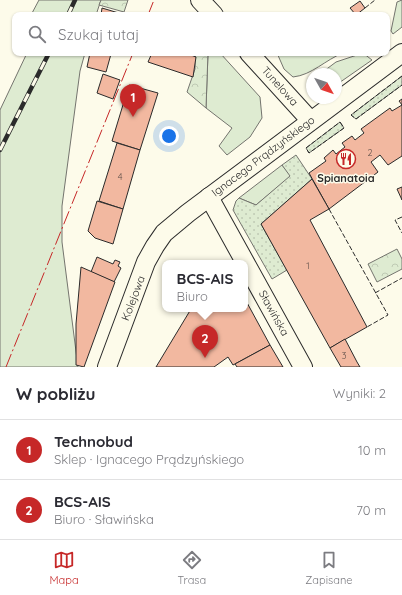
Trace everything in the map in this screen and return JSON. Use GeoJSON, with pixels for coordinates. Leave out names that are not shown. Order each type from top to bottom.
{"type":"FeatureCollection","features":[{"type":"Feature","properties":{"kind":"street"},"geometry":{"type":"LineString","coordinates":[[200,0],[211,12]]}},
{"type":"Feature","properties":{"kind":"street","name":"Ignacego Prądzyńskiego"},"geometry":{"type":"LineString","coordinates":[[164,233],[310,120],[402,53]]}},
{"type":"Feature","properties":{"kind":"street","name":"Tunelowa"},"geometry":{"type":"LineString","coordinates":[[252,56],[310,120]]}},
{"type":"Feature","properties":{"kind":"street","name":"Sławińska"},"geometry":{"type":"LineString","coordinates":[[209,197],[244,260]]}},
{"type":"Feature","properties":{"kind":"street","name":"Kolejowa"},"geometry":{"type":"LineString","coordinates":[[107,367],[146,262],[164,233]]}},
{"type":"Feature","properties":{"kind":"street","name":"Sławińska"},"geometry":{"type":"LineString","coordinates":[[248,268],[303,367]]}},
{"type":"Feature","properties":{"kind":"green space"},"geometry":{"type":"Polygon","coordinates":[[[39,0],[101,0],[97,12],[33,12],[39,0]]]}},
{"type":"Feature","properties":{"kind":"green space"},"geometry":{"type":"Polygon","coordinates":[[[101,0],[128,0],[124,12],[99,5],[101,0]]]}},
{"type":"Feature","properties":{"kind":"green space"},"geometry":{"type":"Polygon","coordinates":[[[402,0],[402,27],[393,34],[391,31],[397,2],[402,0]]]}},
{"type":"Feature","properties":{"kind":"green space"},"geometry":{"type":"Polygon","coordinates":[[[26,56],[84,56],[80,71],[62,206],[62,242],[78,367],[0,367],[0,110],[26,56]]]}},
{"type":"Feature","properties":{"kind":"green space"},"geometry":{"type":"Polygon","coordinates":[[[195,56],[208,56],[206,108],[187,92],[195,69],[195,56]]]}},
{"type":"Feature","properties":{"kind":"green space"},"geometry":{"type":"Polygon","coordinates":[[[208,56],[223,56],[260,97],[262,118],[250,137],[227,155],[219,146],[232,128],[206,108],[208,56]]]}},
{"type":"Feature","properties":{"kind":"green space"},"geometry":{"type":"Polygon","coordinates":[[[278,56],[336,56],[315,68],[306,68],[306,73],[293,77],[284,69],[278,56]]]}},
{"type":"Feature","properties":{"kind":"green space"},"geometry":{"type":"Polygon","coordinates":[[[354,56],[367,56],[372,60],[342,81],[342,68],[328,68],[336,62],[354,56]]]}},
{"type":"Feature","properties":{"kind":"green space"},"geometry":{"type":"Polygon","coordinates":[[[402,76],[402,85],[356,119],[351,115],[402,76]]]}},
{"type":"Feature","properties":{"kind":"green space"},"geometry":{"type":"Polygon","coordinates":[[[340,122],[344,128],[309,153],[306,148],[340,122]]]}},
{"type":"Feature","properties":{"kind":"green space"},"geometry":{"type":"Polygon","coordinates":[[[296,155],[312,179],[261,224],[287,270],[272,279],[233,210],[236,201],[239,198],[256,205],[290,176],[282,165],[296,155]]]}},
{"type":"Feature","properties":{"kind":"green space"},"geometry":{"type":"Polygon","coordinates":[[[282,165],[291,176],[256,205],[239,198],[282,165]]]}},
{"type":"Feature","properties":{"kind":"green space"},"geometry":{"type":"Polygon","coordinates":[[[397,249],[402,259],[402,269],[377,282],[368,264],[397,249]]]}},
{"type":"Feature","properties":{"kind":"building"},"geometry":{"type":"Polygon","coordinates":[[[360,1],[365,8],[360,12],[353,12],[350,8],[360,1]]]}},
{"type":"Feature","properties":{"kind":"building"},"geometry":{"type":"Polygon","coordinates":[[[102,8],[115,12],[101,12],[102,8]]]}},
{"type":"Feature","properties":{"kind":"building"},"geometry":{"type":"Polygon","coordinates":[[[89,56],[110,56],[106,72],[87,67],[89,56]]]}},
{"type":"Feature","properties":{"kind":"building"},"geometry":{"type":"Polygon","coordinates":[[[151,56],[196,57],[193,77],[148,62],[151,56]]]}},
{"type":"Feature","properties":{"kind":"building"},"geometry":{"type":"Polygon","coordinates":[[[103,74],[120,80],[113,99],[97,93],[103,74]]]}},
{"type":"Feature","properties":{"kind":"building"},"geometry":{"type":"Polygon","coordinates":[[[129,85],[158,93],[140,150],[112,141],[129,85]]]}},
{"type":"Feature","properties":{"kind":"building"},"geometry":{"type":"Polygon","coordinates":[[[402,105],[402,156],[388,165],[380,155],[371,162],[378,172],[329,209],[309,173],[326,161],[324,158],[333,150],[336,154],[345,147],[342,143],[352,136],[355,140],[364,133],[361,129],[390,108],[392,111],[402,105]]]}},
{"type":"Feature","properties":{"kind":"building"},"geometry":{"type":"Polygon","coordinates":[[[117,143],[140,150],[123,209],[99,201],[117,143]]]}},
{"type":"Feature","properties":{"kind":"building"},"geometry":{"type":"Polygon","coordinates":[[[312,179],[329,209],[310,220],[367,327],[330,348],[261,224],[312,179]]]}},
{"type":"Feature","properties":{"kind":"building"},"geometry":{"type":"Polygon","coordinates":[[[402,187],[402,200],[397,189],[402,187]]]}},
{"type":"Feature","properties":{"kind":"building"},"geometry":{"type":"Polygon","coordinates":[[[97,201],[123,209],[113,244],[95,238],[88,231],[97,201]]]}},
{"type":"Feature","properties":{"kind":"building"},"geometry":{"type":"Polygon","coordinates":[[[97,257],[113,264],[115,260],[120,262],[118,266],[121,268],[114,282],[91,272],[97,257]]]}},
{"type":"Feature","properties":{"kind":"building"},"geometry":{"type":"Polygon","coordinates":[[[81,267],[115,282],[84,367],[76,365],[76,324],[81,267]]]}},
{"type":"Feature","properties":{"kind":"building"},"geometry":{"type":"Polygon","coordinates":[[[248,305],[270,345],[233,365],[228,357],[214,367],[156,367],[189,312],[248,312],[248,305]]]}},
{"type":"Feature","properties":{"kind":"building"},"geometry":{"type":"Polygon","coordinates":[[[345,339],[360,367],[341,367],[330,348],[345,339]]]}},
{"type":"Feature","properties":{"kind":"building"},"geometry":{"type":"Polygon","coordinates":[[[270,345],[283,367],[237,367],[235,364],[270,345]]]}},
{"type":"Feature","properties":{"kind":"railway"},"geometry":{"type":"LineString","coordinates":[[69,12],[75,0]]}},
{"type":"Feature","properties":{"kind":"railway"},"geometry":{"type":"LineString","coordinates":[[0,150],[47,56]]}},
{"type":"Feature","properties":{"kind":"fence"},"geometry":{"type":"LineString","coordinates":[[365,8],[375,0]]}},
{"type":"Feature","properties":{"kind":"fence"},"geometry":{"type":"LineString","coordinates":[[402,76],[351,115],[356,119],[402,85]]}},
{"type":"Feature","properties":{"kind":"fence"},"geometry":{"type":"LineString","coordinates":[[340,122],[344,128],[309,153],[306,148],[340,122]]}},
{"type":"Feature","properties":{"kind":"fence"},"geometry":{"type":"LineString","coordinates":[[329,209],[388,315],[367,327]]}},
{"type":"Feature","properties":{"kind":"fence"},"geometry":{"type":"LineString","coordinates":[[402,217],[395,220],[402,233]]}},
{"type":"Feature","properties":{"kind":"fence"},"geometry":{"type":"LineString","coordinates":[[375,293],[402,278]]}},
{"type":"Feature","properties":{"kind":"power"},"geometry":{"type":"LineString","coordinates":[[149,12],[154,0]]}},
{"type":"Feature","properties":{"kind":"power"},"geometry":{"type":"LineString","coordinates":[[6,367],[132,56]]}},
{"type":"Feature","properties":{"kind":"place","name":"Technobud"},"geometry":{"type":"Point","coordinates":[133,117]}},
{"type":"Feature","properties":{"kind":"place","name":"Spianatoia"},"geometry":{"type":"Point","coordinates":[346,159]}},
{"type":"Feature","properties":{"kind":"place","name":"BCS-AIS"},"geometry":{"type":"Point","coordinates":[205,358]}}]}
